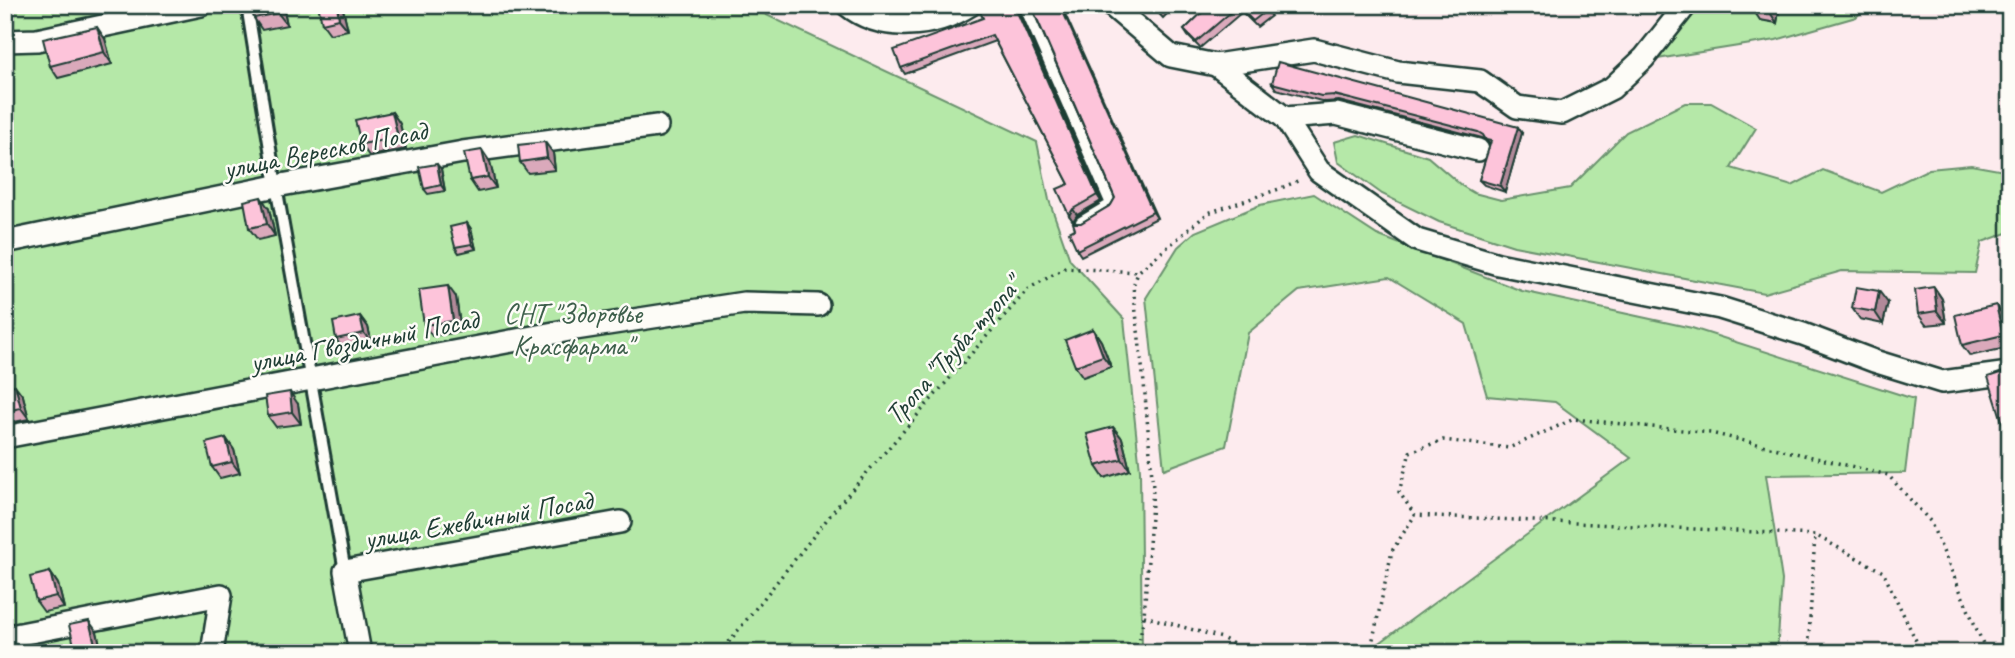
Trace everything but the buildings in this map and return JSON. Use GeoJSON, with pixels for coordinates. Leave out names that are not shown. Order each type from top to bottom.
{"type":"FeatureCollection","features":[{"type":"Feature","properties":{"kind":"street"},"geometry":{"type":"LineString","coordinates":[[5,41],[37,40],[201,5]]}},
{"type":"Feature","properties":{"kind":"street"},"geometry":{"type":"LineString","coordinates":[[851,8],[893,25],[940,20],[970,5]]}},
{"type":"Feature","properties":{"kind":"street"},"geometry":{"type":"LineString","coordinates":[[1111,5],[1171,56],[1216,65],[1314,50],[1398,72],[1480,81],[1517,107],[1562,113],[1612,88],[1644,58],[1686,5]]}},
{"type":"Feature","properties":{"kind":"street"},"geometry":{"type":"LineString","coordinates":[[1216,65],[1285,118],[1319,171],[1418,240],[1498,264],[1720,309],[1803,334],[1874,362],[1942,382],[2010,375]]}},
{"type":"Feature","properties":{"kind":"street"},"geometry":{"type":"LineString","coordinates":[[1285,118],[1336,114],[1478,150]]}},
{"type":"Feature","properties":{"kind":"street","name":"улица Вересков Посад"},"geometry":{"type":"LineString","coordinates":[[5,242],[276,186],[463,152],[657,126]]}},
{"type":"Feature","properties":{"kind":"street","name":"улица Гвоздичный Посад"},"geometry":{"type":"LineString","coordinates":[[5,437],[575,329],[744,303],[818,304]]}},
{"type":"Feature","properties":{"kind":"street","name":"улица Ежевичный Посад"},"geometry":{"type":"LineString","coordinates":[[360,653],[345,571],[620,522]]}},
{"type":"Feature","properties":{"kind":"street"},"geometry":{"type":"LineString","coordinates":[[5,637],[221,595],[212,653]]}},
{"type":"Feature","properties":{"kind":"lane"},"geometry":{"type":"LineString","coordinates":[[247,5],[276,186],[345,571]]}},
{"type":"Feature","properties":{"kind":"lane"},"geometry":{"type":"LineString","coordinates":[[1024,5],[1111,204],[1081,222]]}},
{"type":"Feature","properties":{"kind":"path"},"geometry":{"type":"LineString","coordinates":[[1137,653],[1144,616],[1153,488],[1133,286],[1138,272],[1208,213],[1279,189],[1319,171]]}},
{"type":"Feature","properties":{"kind":"path","name":"Тропа \"Труба-тропа\""},"geometry":{"type":"LineString","coordinates":[[720,653],[836,508],[1028,289],[1065,268],[1138,272]]}},
{"type":"Feature","properties":{"kind":"path"},"geometry":{"type":"LineString","coordinates":[[1415,515],[1399,492],[1410,452],[1443,440],[1509,448],[1574,419],[1711,433],[1888,475],[1930,520],[1987,653]]}},
{"type":"Feature","properties":{"kind":"path"},"geometry":{"type":"LineString","coordinates":[[1415,515],[1815,535],[1882,572],[1922,653]]}},
{"type":"Feature","properties":{"kind":"path"},"geometry":{"type":"LineString","coordinates":[[1370,653],[1392,551],[1415,515]]}},
{"type":"Feature","properties":{"kind":"path"},"geometry":{"type":"LineString","coordinates":[[1808,653],[1815,535]]}},
{"type":"Feature","properties":{"kind":"path"},"geometry":{"type":"LineString","coordinates":[[1144,616],[1222,639],[1250,653]]}},
{"type":"Feature","properties":{"kind":"green space","name":"СНТ \"Здоровье Красфарма\""},"geometry":{"type":"Polygon","coordinates":[[[5,5],[745,5],[1037,142],[1049,200],[1070,260],[1124,319],[1140,470],[1142,653],[5,653],[5,5]]]}},
{"type":"Feature","properties":{"kind":"green space"},"geometry":{"type":"Polygon","coordinates":[[[1701,5],[1869,5],[1856,17],[1776,40],[1657,59],[1701,5]]]}},
{"type":"Feature","properties":{"kind":"green space"},"geometry":{"type":"Polygon","coordinates":[[[1685,103],[1711,103],[1756,128],[1731,168],[1792,186],[1823,170],[1881,192],[1929,169],[1971,165],[2010,172],[2010,232],[1982,242],[1975,273],[1842,271],[1764,293],[1514,246],[1439,222],[1382,194],[1338,162],[1334,142],[1358,135],[1428,157],[1462,186],[1474,193],[1501,200],[1570,188],[1626,132],[1685,103]]]}},
{"type":"Feature","properties":{"kind":"green space"},"geometry":{"type":"Polygon","coordinates":[[[1314,194],[1377,235],[1522,291],[1692,328],[1914,399],[1905,473],[1766,475],[1782,580],[1777,653],[1366,653],[1631,458],[1555,402],[1487,396],[1466,324],[1389,277],[1299,291],[1248,333],[1226,446],[1164,469],[1146,298],[1178,247],[1195,232],[1260,205],[1314,194]]]}}]}
